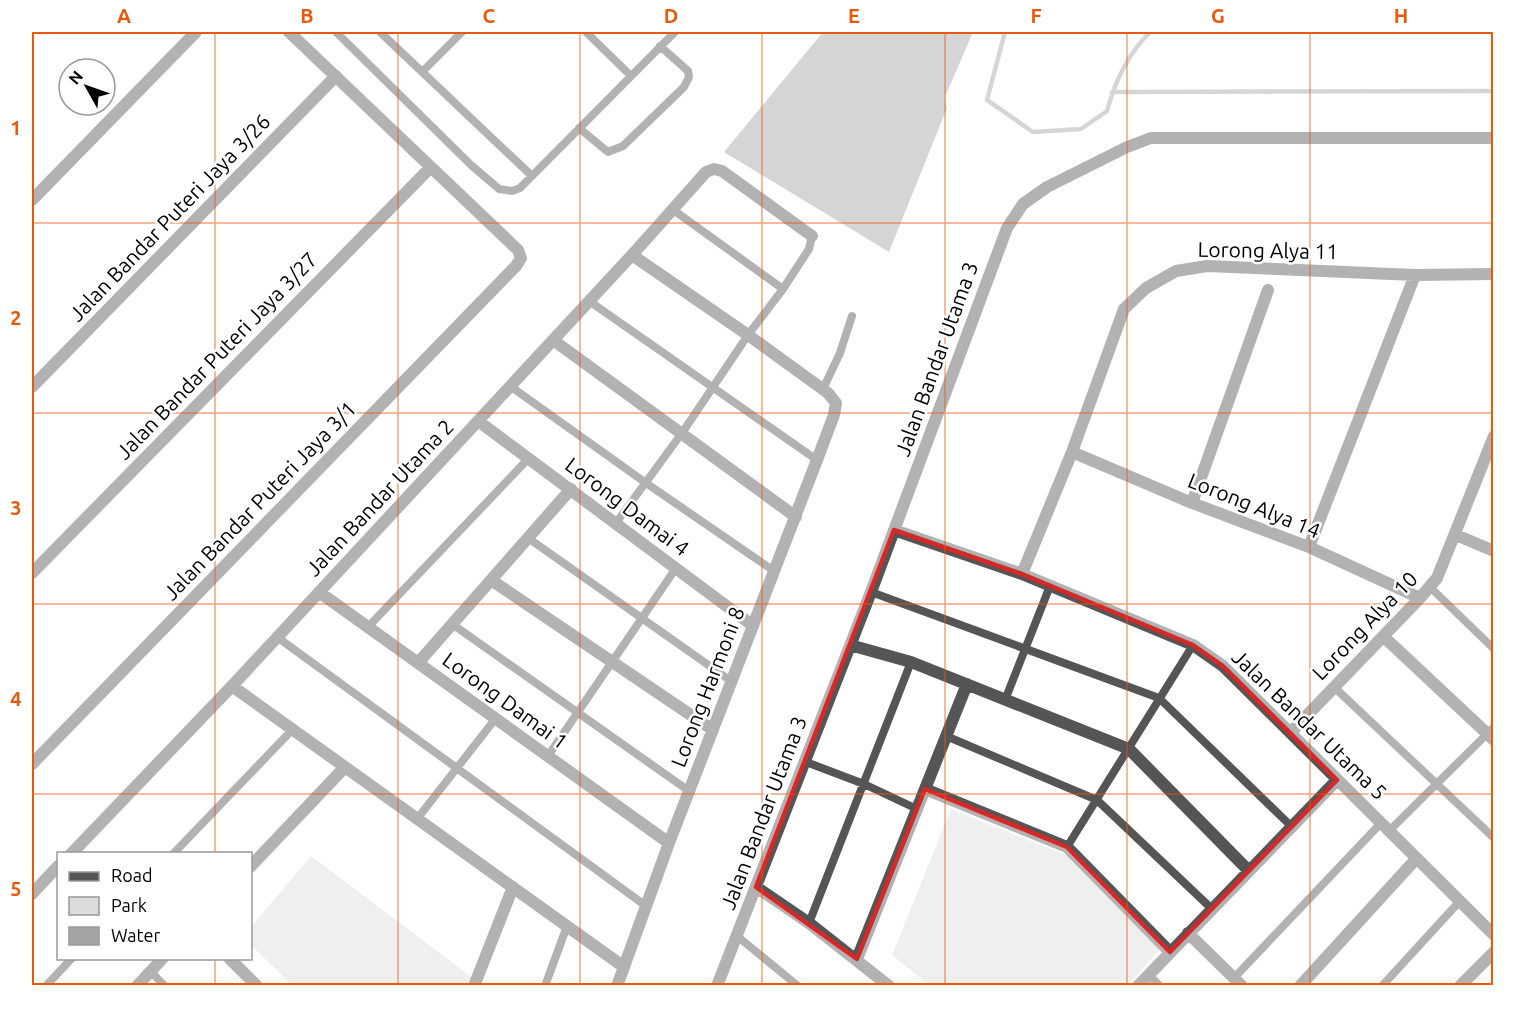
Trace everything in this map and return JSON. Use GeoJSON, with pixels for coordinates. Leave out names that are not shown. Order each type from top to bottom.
{"type":"FeatureCollection","features":[{"type":"Feature","properties":{"kind":"street"},"geometry":{"type":"LineString","coordinates":[[32,200],[196,32]]}},
{"type":"Feature","properties":{"kind":"street"},"geometry":{"type":"LineString","coordinates":[[289,32],[431,167]]}},
{"type":"Feature","properties":{"kind":"street","name":"Jalan Bandar Puteri Jaya 3/26"},"geometry":{"type":"LineString","coordinates":[[32,387],[336,76]]}},
{"type":"Feature","properties":{"kind":"street","name":"Jalan Bandar Utama 3"},"geometry":{"type":"LineString","coordinates":[[717,986],[806,762],[1007,228],[1023,204],[1047,187],[1127,147],[1152,138],[1494,138]]}},
{"type":"Feature","properties":{"kind":"street","name":"Jalan Bandar Puteri Jaya 3/1"},"geometry":{"type":"LineString","coordinates":[[32,764],[516,266],[520,258],[518,250],[431,167]]}},
{"type":"Feature","properties":{"kind":"street","name":"Jalan Bandar Puteri Jaya 3/27"},"geometry":{"type":"LineString","coordinates":[[32,573],[431,167]]}},
{"type":"Feature","properties":{"kind":"street","name":"Jalan Bandar Utama 2"},"geometry":{"type":"LineString","coordinates":[[77,851],[320,592],[706,172],[714,169],[722,171],[812,236]]}},
{"type":"Feature","properties":{"kind":"street"},"geometry":{"type":"LineString","coordinates":[[632,255],[823,389]]}},
{"type":"Feature","properties":{"kind":"street","name":"Lorong Alya 11"},"geometry":{"type":"LineString","coordinates":[[1022,574],[1072,452],[1124,309],[1146,288],[1176,271],[1207,266],[1415,275],[1494,274]]}},
{"type":"Feature","properties":{"kind":"street"},"geometry":{"type":"LineString","coordinates":[[1309,547],[1415,275]]}},
{"type":"Feature","properties":{"kind":"street"},"geometry":{"type":"LineString","coordinates":[[1192,503],[1268,290]]}},
{"type":"Feature","properties":{"kind":"street"},"geometry":{"type":"LineString","coordinates":[[553,340],[795,517]]}},
{"type":"Feature","properties":{"kind":"street","name":"Lorong Harmoni 8"},"geometry":{"type":"LineString","coordinates":[[617,986],[645,906],[834,415],[836,403],[823,389]]}},
{"type":"Feature","properties":{"kind":"street","name":"Lorong Damai 4"},"geometry":{"type":"LineString","coordinates":[[478,421],[752,625]]}},
{"type":"Feature","properties":{"kind":"street","name":"Lorong Alya 10"},"geometry":{"type":"LineString","coordinates":[[1291,732],[1437,579],[1494,436]]}},
{"type":"Feature","properties":{"kind":"street","name":"Lorong Alya 14"},"geometry":{"type":"LineString","coordinates":[[1072,452],[1192,503],[1309,547],[1420,598]]}},
{"type":"Feature","properties":{"kind":"street"},"geometry":{"type":"LineString","coordinates":[[418,663],[571,489]]}},
{"type":"Feature","properties":{"kind":"street","name":"Jalan Bandar Utama 5"},"geometry":{"type":"LineString","coordinates":[[894,530],[1022,574],[1193,645],[1223,666],[1494,935]]}},
{"type":"Feature","properties":{"kind":"street"},"geometry":{"type":"LineString","coordinates":[[1456,535],[1492,550]]}},
{"type":"Feature","properties":{"kind":"street"},"geometry":{"type":"LineString","coordinates":[[491,580],[713,730]]}},
{"type":"Feature","properties":{"kind":"street","name":"Lorong Damai 1"},"geometry":{"type":"LineString","coordinates":[[320,592],[669,843]]}},
{"type":"Feature","properties":{"kind":"street"},"geometry":{"type":"LineString","coordinates":[[1384,636],[1491,734]]}},
{"type":"Feature","properties":{"kind":"street"},"geometry":{"type":"LineString","coordinates":[[850,645],[911,662],[1129,749],[1249,871]]}},
{"type":"Feature","properties":{"kind":"street"},"geometry":{"type":"LineString","coordinates":[[856,959],[967,684]]}},
{"type":"Feature","properties":{"kind":"street"},"geometry":{"type":"LineString","coordinates":[[232,686],[624,967]]}},
{"type":"Feature","properties":{"kind":"street"},"geometry":{"type":"LineString","coordinates":[[252,865],[345,767]]}},
{"type":"Feature","properties":{"kind":"street"},"geometry":{"type":"LineString","coordinates":[[1138,986],[1337,780]]}},
{"type":"Feature","properties":{"kind":"street"},"geometry":{"type":"LineString","coordinates":[[925,789],[1067,847],[1170,952]]}},
{"type":"Feature","properties":{"kind":"street"},"geometry":{"type":"LineString","coordinates":[[1300,986],[1416,859]]}},
{"type":"Feature","properties":{"kind":"street"},"geometry":{"type":"LineString","coordinates":[[32,894],[57,867]]}},
{"type":"Feature","properties":{"kind":"street"},"geometry":{"type":"LineString","coordinates":[[756,887],[809,923],[889,986]]}},
{"type":"Feature","properties":{"kind":"street"},"geometry":{"type":"LineString","coordinates":[[474,986],[513,888]]}},
{"type":"Feature","properties":{"kind":"street"},"geometry":{"type":"LineString","coordinates":[[1188,933],[1238,982]]}},
{"type":"Feature","properties":{"kind":"street"},"geometry":{"type":"LineString","coordinates":[[1460,986],[1494,952]]}},
{"type":"Feature","properties":{"kind":"street"},"geometry":{"type":"LineString","coordinates":[[137,986],[161,960]]}},
{"type":"Feature","properties":{"kind":"street"},"geometry":{"type":"LineString","coordinates":[[231,960],[257,986]]}},
{"type":"Feature","properties":{"kind":"lane"},"geometry":{"type":"LineString","coordinates":[[336,32],[471,165],[499,189],[512,191],[520,188],[675,32]]}},
{"type":"Feature","properties":{"kind":"lane"},"geometry":{"type":"LineString","coordinates":[[380,32],[532,176]]}},
{"type":"Feature","properties":{"kind":"lane"},"geometry":{"type":"LineString","coordinates":[[422,72],[462,32]]}},
{"type":"Feature","properties":{"kind":"lane"},"geometry":{"type":"LineString","coordinates":[[586,32],[631,76]]}},
{"type":"Feature","properties":{"kind":"lane"},"geometry":{"type":"LineString","coordinates":[[579,128],[605,150],[614,151],[623,146],[684,87],[690,77],[688,71],[660,46]]}},
{"type":"Feature","properties":{"kind":"lane"},"geometry":{"type":"LineString","coordinates":[[672,209],[783,289]]}},
{"type":"Feature","properties":{"kind":"lane"},"geometry":{"type":"LineString","coordinates":[[616,523],[783,289],[809,249],[812,236]]}},
{"type":"Feature","properties":{"kind":"lane"},"geometry":{"type":"LineString","coordinates":[[589,301],[817,459]]}},
{"type":"Feature","properties":{"kind":"lane"},"geometry":{"type":"LineString","coordinates":[[823,389],[840,353],[852,316]]}},
{"type":"Feature","properties":{"kind":"lane"},"geometry":{"type":"LineString","coordinates":[[510,386],[646,483],[774,570]]}},
{"type":"Feature","properties":{"kind":"lane"},"geometry":{"type":"LineString","coordinates":[[368,627],[529,458]]}},
{"type":"Feature","properties":{"kind":"lane"},"geometry":{"type":"LineString","coordinates":[[528,538],[731,681]]}},
{"type":"Feature","properties":{"kind":"lane"},"geometry":{"type":"LineString","coordinates":[[548,756],[676,568]]}},
{"type":"Feature","properties":{"kind":"lane"},"geometry":{"type":"LineString","coordinates":[[1005,700],[1050,586]]}},
{"type":"Feature","properties":{"kind":"lane"},"geometry":{"type":"LineString","coordinates":[[1430,587],[1494,649]]}},
{"type":"Feature","properties":{"kind":"lane"},"geometry":{"type":"LineString","coordinates":[[871,592],[1159,698],[1292,826]]}},
{"type":"Feature","properties":{"kind":"lane"},"geometry":{"type":"LineString","coordinates":[[452,624],[689,791]]}},
{"type":"Feature","properties":{"kind":"lane"},"geometry":{"type":"LineString","coordinates":[[277,637],[645,906]]}},
{"type":"Feature","properties":{"kind":"lane"},"geometry":{"type":"LineString","coordinates":[[1067,847],[1193,645]]}},
{"type":"Feature","properties":{"kind":"lane"},"geometry":{"type":"LineString","coordinates":[[809,923],[911,662]]}},
{"type":"Feature","properties":{"kind":"lane"},"geometry":{"type":"LineString","coordinates":[[1334,687],[1494,838]]}},
{"type":"Feature","properties":{"kind":"lane"},"geometry":{"type":"LineString","coordinates":[[417,819],[496,718]]}},
{"type":"Feature","properties":{"kind":"lane"},"geometry":{"type":"LineString","coordinates":[[175,852],[293,729]]}},
{"type":"Feature","properties":{"kind":"lane"},"geometry":{"type":"LineString","coordinates":[[1238,982],[1385,827],[1491,734]]}},
{"type":"Feature","properties":{"kind":"lane"},"geometry":{"type":"LineString","coordinates":[[946,736],[1097,800],[1212,909]]}},
{"type":"Feature","properties":{"kind":"lane"},"geometry":{"type":"LineString","coordinates":[[806,762],[864,784],[917,809]]}},
{"type":"Feature","properties":{"kind":"lane"},"geometry":{"type":"LineString","coordinates":[[1382,986],[1460,902]]}},
{"type":"Feature","properties":{"kind":"lane"},"geometry":{"type":"LineString","coordinates":[[545,986],[567,926]]}},
{"type":"Feature","properties":{"kind":"lane"},"geometry":{"type":"LineString","coordinates":[[737,936],[798,986]]}},
{"type":"Feature","properties":{"kind":"lane"},"geometry":{"type":"LineString","coordinates":[[46,986],[70,960]]}},
{"type":"Feature","properties":{"kind":"lane"},"geometry":{"type":"LineString","coordinates":[[151,972],[165,986]]}},
{"type":"Feature","properties":{"kind":"lane"},"geometry":{"type":"LineString","coordinates":[[1148,974],[1160,986]]}},
{"type":"Feature","properties":{"kind":"highlighted area"},"geometry":{"type":"Polygon","coordinates":[[[894,530],[1022,574],[1193,645],[1223,666],[1337,780],[1170,952],[1067,847],[925,789],[857,959],[756,887],[894,530]]]}},
{"type":"Feature","properties":{"kind":"green space"},"geometry":{"type":"Polygon","coordinates":[[[951,809],[1076,859],[1162,947],[1127,986],[929,985],[892,955],[951,809]]]}},
{"type":"Feature","properties":{"kind":"green space"},"geometry":{"type":"Polygon","coordinates":[[[311,856],[478,982],[476,986],[292,985],[252,946],[252,926],[311,856]]]}},
{"type":"Feature","properties":{"kind":"water"},"geometry":{"type":"Polygon","coordinates":[[[823,32],[973,32],[945,97],[947,108],[889,252],[724,152],[823,32]]]}},
{"type":"Feature","properties":{"kind":"waterway"},"geometry":{"type":"LineString","coordinates":[[1005,32],[987,100],[1033,132],[1081,129],[1107,111],[1123,68],[1135,49],[1150,32]]}},
{"type":"Feature","properties":{"kind":"waterway"},"geometry":{"type":"LineString","coordinates":[[1112,92],[1494,91]]}}]}
